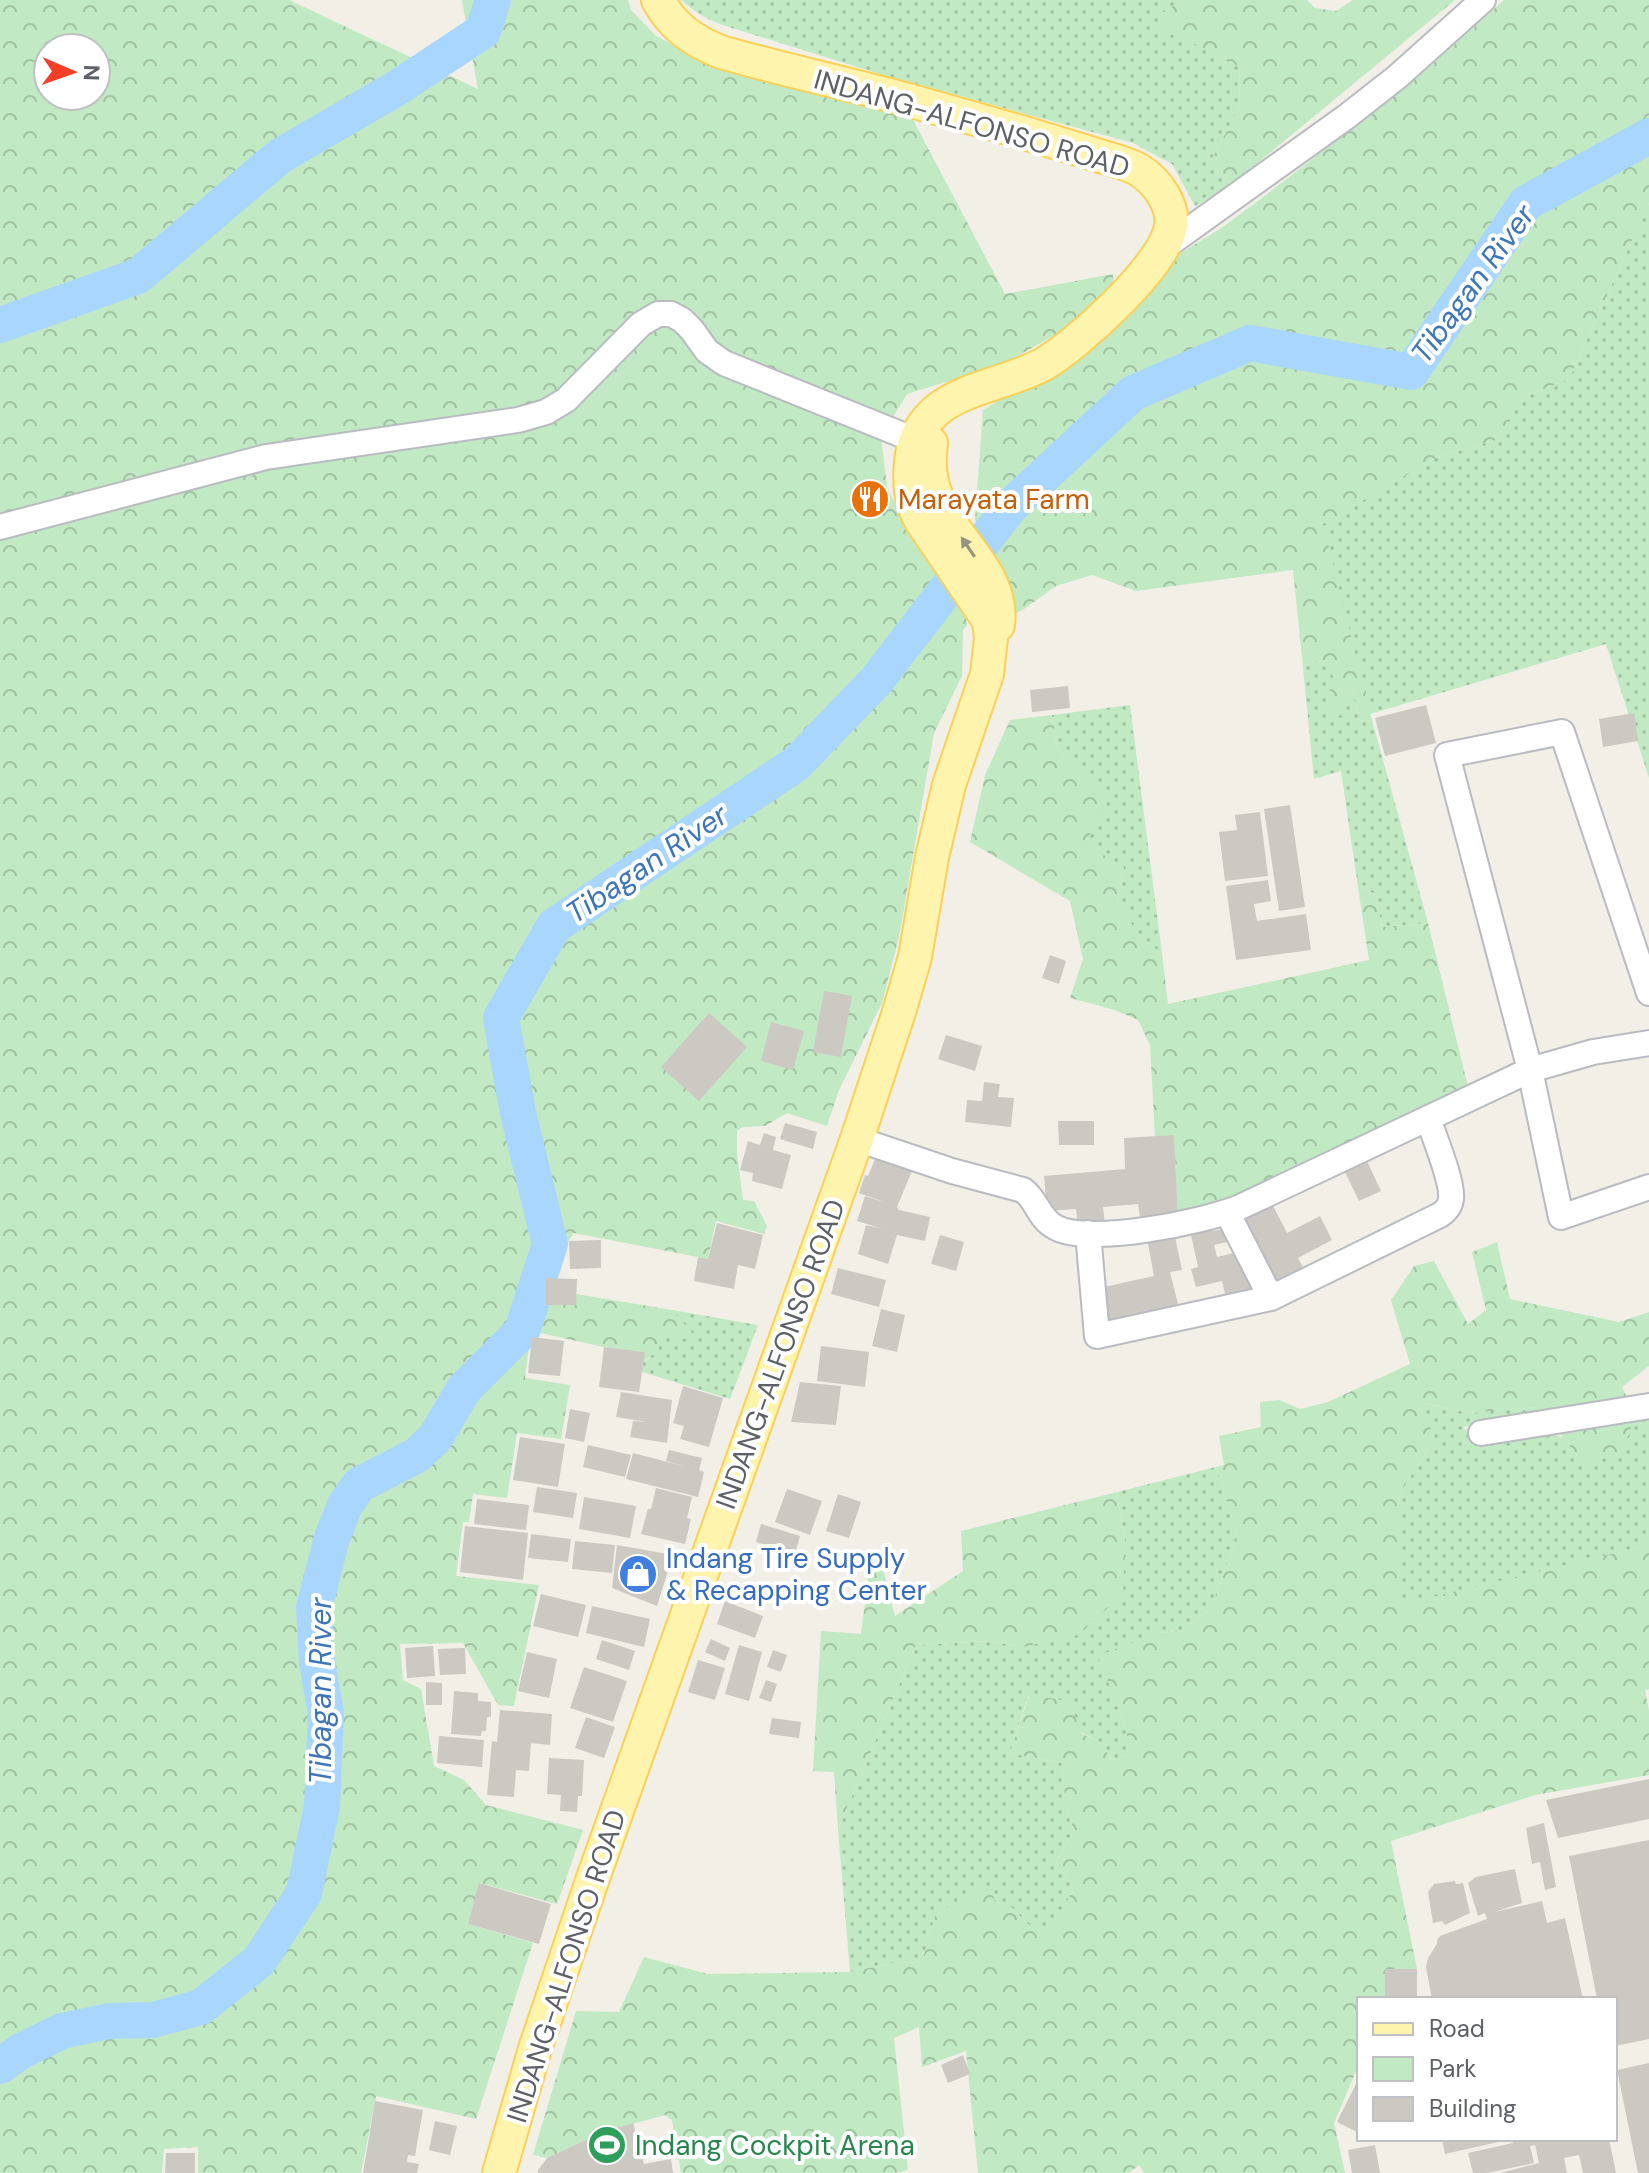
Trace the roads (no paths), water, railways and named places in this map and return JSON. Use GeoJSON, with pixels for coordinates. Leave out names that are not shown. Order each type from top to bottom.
{"type":"FeatureCollection","features":[{"type":"Feature","properties":{"kind":"main road","name":"INDANG-ALFONSO ROAD"},"geometry":{"type":"LineString","coordinates":[[658,0],[685,34],[721,52],[908,100],[1085,151],[1136,168],[1157,186],[1170,212],[1169,232],[1162,249],[1128,291],[1051,359],[945,403],[929,415],[915,440],[911,492],[917,515],[935,521]]}},
{"type":"Feature","properties":{"kind":"main road","name":"INDANG-ALFONSO ROAD"},"geometry":{"type":"LineString","coordinates":[[499,2173],[535,2049],[593,1878],[857,1139],[907,985],[945,798],[989,665],[990,626],[985,592],[935,521],[935,495],[929,462],[935,417],[945,403]]}},
{"type":"Feature","properties":{"kind":"street"},"geometry":{"type":"LineString","coordinates":[[1162,249],[1346,117],[1397,77],[1483,0]]}},
{"type":"Feature","properties":{"kind":"street"},"geometry":{"type":"LineString","coordinates":[[0,527],[266,457],[518,420],[546,412],[566,400],[646,319],[658,314],[671,314],[682,320],[707,351],[724,363],[915,440]]}},
{"type":"Feature","properties":{"kind":"street"},"geometry":{"type":"LineString","coordinates":[[1649,993],[1562,732],[1447,755],[1530,1070],[1561,1217],[1649,1187]]}},
{"type":"Feature","properties":{"kind":"street"},"geometry":{"type":"LineString","coordinates":[[857,1139],[952,1171],[1019,1189],[1031,1197],[1040,1213],[1054,1227],[1071,1233],[1166,1227],[1227,1212],[1257,1200],[1530,1070],[1593,1052],[1649,1043]]}},
{"type":"Feature","properties":{"kind":"street"},"geometry":{"type":"LineString","coordinates":[[1088,1233],[1097,1336],[1271,1298],[1448,1209],[1451,1199],[1449,1185],[1428,1118]]}},
{"type":"Feature","properties":{"kind":"street"},"geometry":{"type":"LineString","coordinates":[[1227,1212],[1271,1298]]}},
{"type":"Feature","properties":{"kind":"street"},"geometry":{"type":"LineString","coordinates":[[1481,1433],[1649,1406]]}},
{"type":"Feature","properties":{"kind":"waterway"},"geometry":{"type":"LineString","coordinates":[[0,325],[138,276],[280,156],[397,88],[483,31],[493,0]]}},
{"type":"Feature","properties":{"kind":"waterway","name":"Tibagan River"},"geometry":{"type":"LineString","coordinates":[[0,2066],[21,2051],[62,2031],[109,2021],[153,2020],[201,2007],[259,1961],[304,1893],[322,1806],[326,1714],[317,1662],[314,1608],[332,1538],[345,1505],[359,1485],[417,1455],[435,1438],[464,1389],[522,1331],[550,1244],[518,1113],[501,1018],[554,926],[796,764],[876,681],[1010,507],[1133,393],[1250,343],[1411,372],[1526,203],[1649,136]]}},
{"type":"Feature","properties":{"kind":"place","name":"Marayata Farm"},"geometry":{"type":"Point","coordinates":[870,499]}},
{"type":"Feature","properties":{"kind":"place","name":"Indang Tire Supply & Recapping Center"},"geometry":{"type":"Point","coordinates":[638,1574]}},
{"type":"Feature","properties":{"kind":"place","name":"Indang Cockpit Arena"},"geometry":{"type":"Point","coordinates":[607,2145]}}]}
